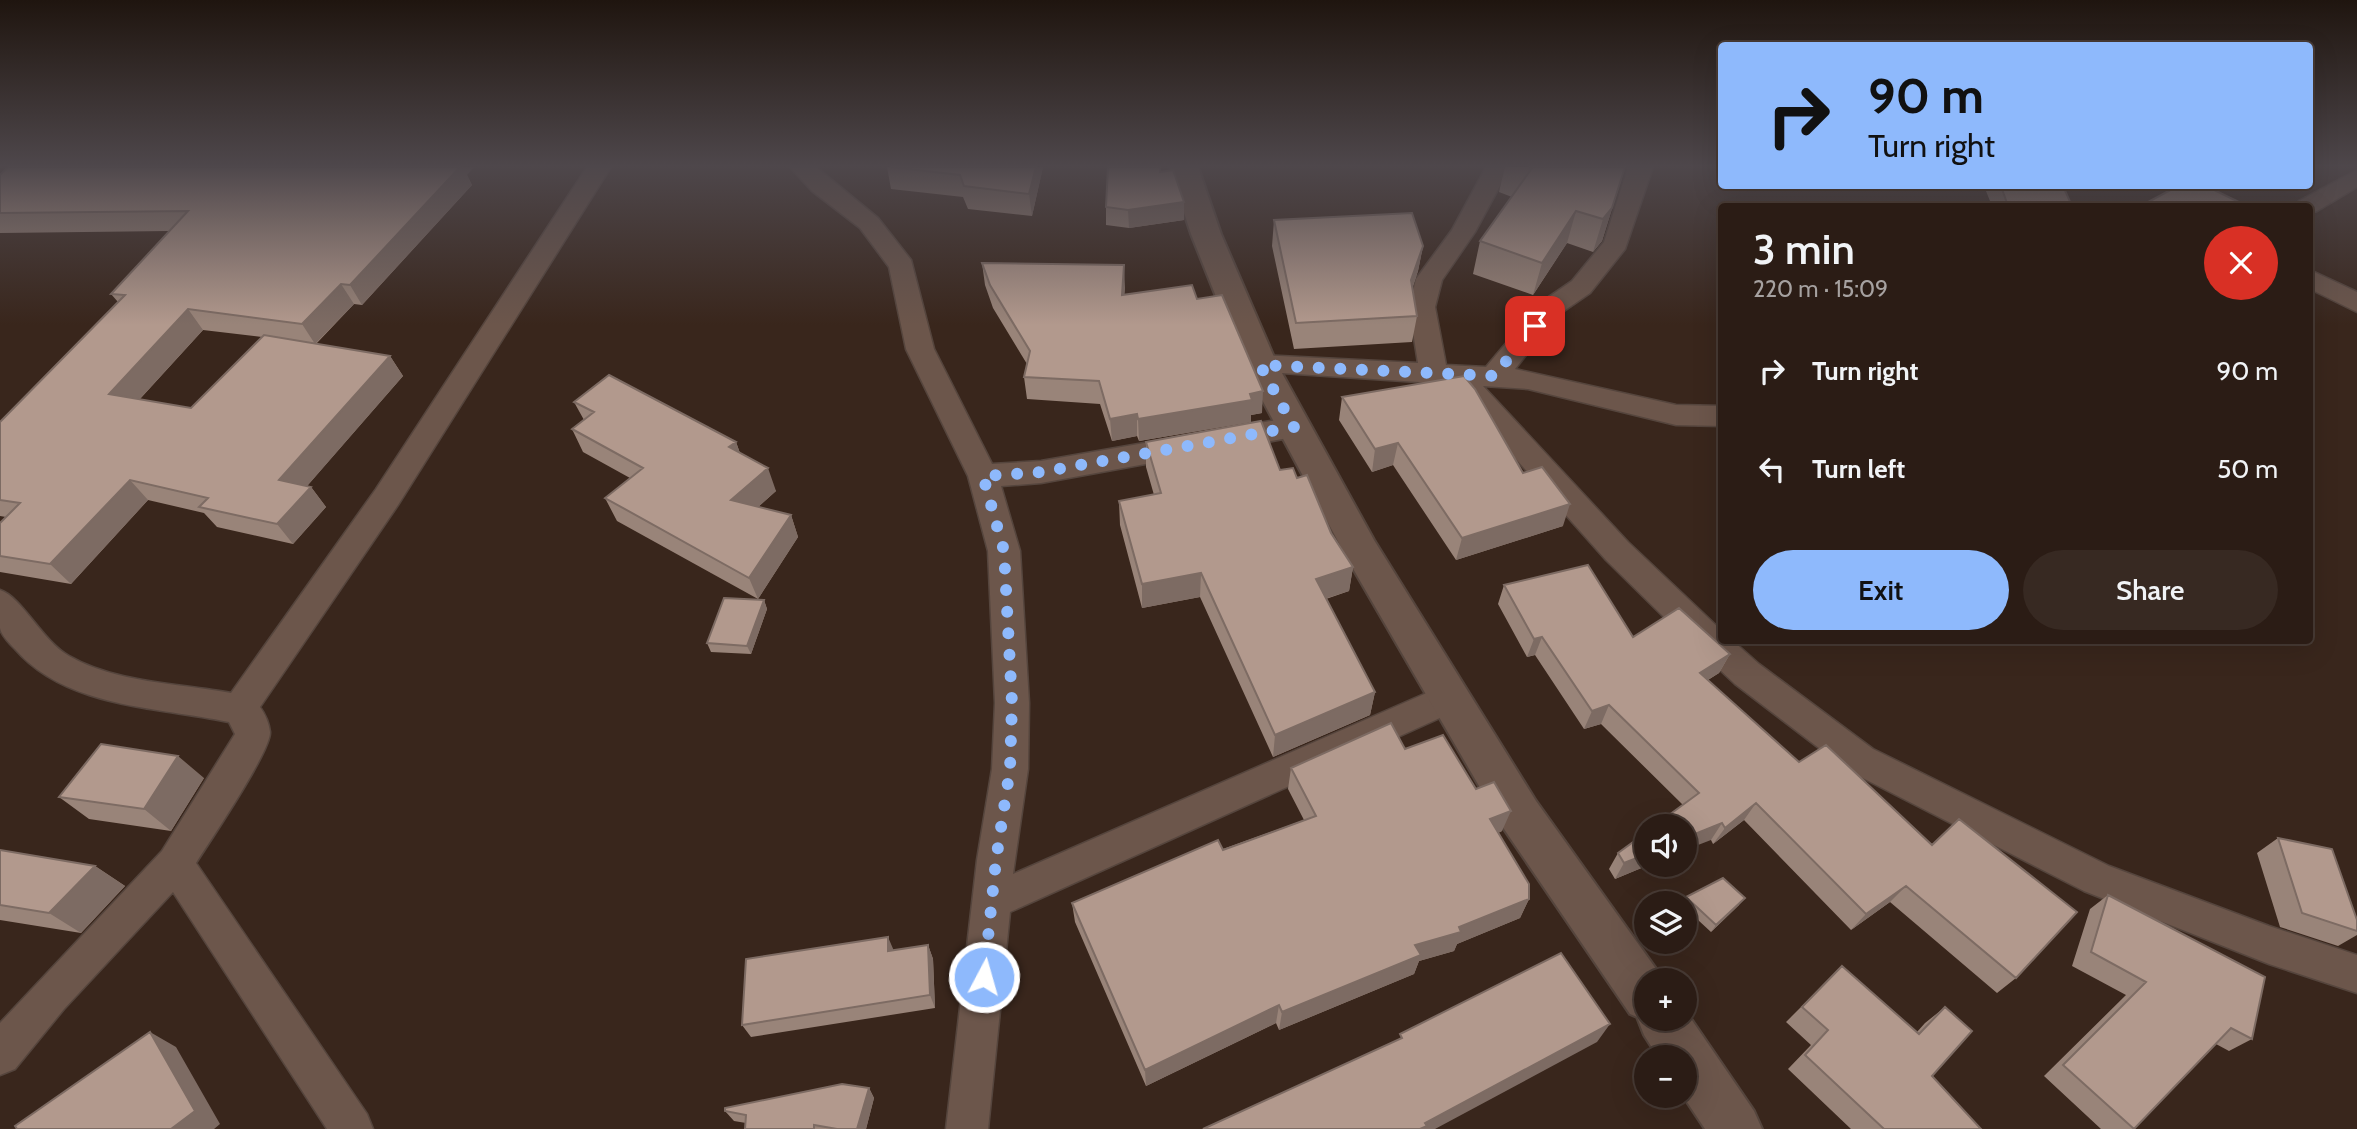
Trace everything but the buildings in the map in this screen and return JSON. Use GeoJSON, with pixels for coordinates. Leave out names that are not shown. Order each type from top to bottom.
{"type":"FeatureCollection","features":[{"type":"Feature","properties":{"kind":"street"},"geometry":{"type":"LineString","coordinates":[[239,709],[387,497],[564,220]]}},
{"type":"Feature","properties":{"kind":"street"},"geometry":{"type":"LineString","coordinates":[[865,220],[902,266],[920,349],[983,476],[1004,551],[1012,703],[1010,769],[967,1129]]}},
{"type":"Feature","properties":{"kind":"street"},"geometry":{"type":"LineString","coordinates":[[1201,220],[1260,365],[1361,550],[1520,815],[1634,978]]}},
{"type":"Feature","properties":{"kind":"street"},"geometry":{"type":"LineString","coordinates":[[1470,220],[1429,279],[1422,307],[1445,373],[1617,551],[1747,674],[1861,760],[2097,879],[2269,945],[2357,974]]}},
{"type":"Feature","properties":{"kind":"street"},"geometry":{"type":"LineString","coordinates":[[1494,376],[1549,309],[1581,287],[1603,261],[1616,243],[1623,220]]}},
{"type":"Feature","properties":{"kind":"street"},"geometry":{"type":"LineString","coordinates":[[2313,280],[2357,303]]}},
{"type":"Feature","properties":{"kind":"street"},"geometry":{"type":"LineString","coordinates":[[1260,365],[1528,379],[1676,415],[1718,416]]}},
{"type":"Feature","properties":{"kind":"street"},"geometry":{"type":"LineString","coordinates":[[983,476],[1041,472],[1294,427]]}},
{"type":"Feature","properties":{"kind":"street"},"geometry":{"type":"LineString","coordinates":[[0,603],[18,632],[57,666],[100,683],[239,709],[250,720],[253,735],[234,772],[175,863],[50,995],[0,1054]]}},
{"type":"Feature","properties":{"kind":"street"},"geometry":{"type":"LineString","coordinates":[[993,901],[1450,698]]}},
{"type":"Feature","properties":{"kind":"street"},"geometry":{"type":"LineString","coordinates":[[175,863],[352,1129]]}},
{"type":"Feature","properties":{"kind":"street"},"geometry":{"type":"LineString","coordinates":[[1670,1031],[1736,1129]]}},
{"type":"Feature","properties":{"kind":"route"},"geometry":{"type":"LineString","coordinates":[[984,977],[996,860],[1010,769],[1012,703],[1004,551],[983,476],[1041,472],[1294,427],[1260,365],[1494,376],[1535,326]]}}]}
